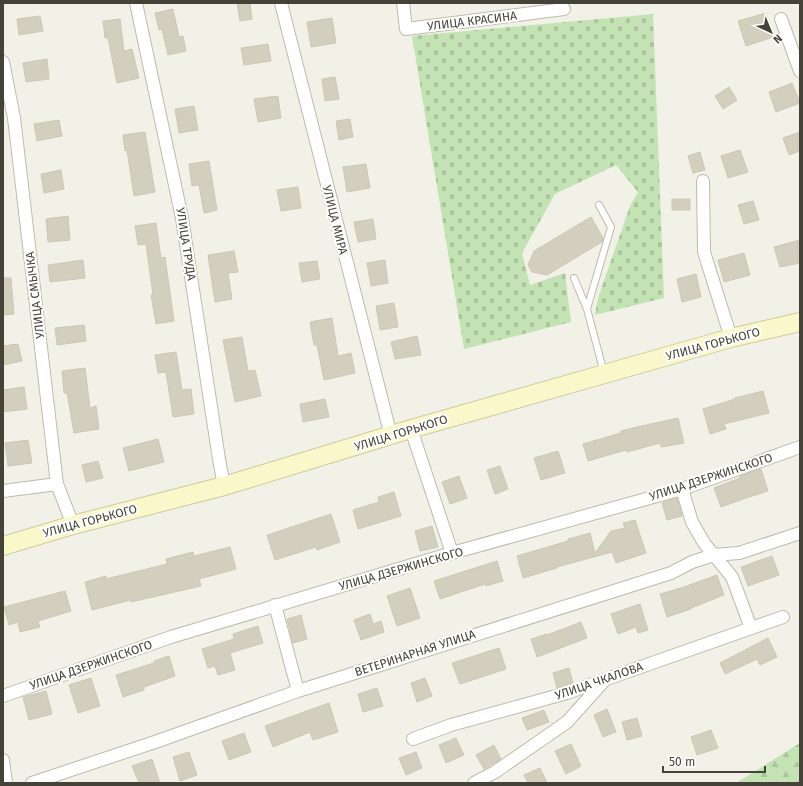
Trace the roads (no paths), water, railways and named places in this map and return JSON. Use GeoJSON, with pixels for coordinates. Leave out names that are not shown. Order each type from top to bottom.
{"type":"FeatureCollection","features":[{"type":"Feature","properties":{"kind":"main road","name":"УЛИЦА ГОРЬКОГО"},"geometry":{"type":"LineString","coordinates":[[3,546],[73,525],[224,486],[391,436],[412,428],[731,338],[800,322]]}},
{"type":"Feature","properties":{"kind":"street","name":"УЛИЦА ТРУДА"},"geometry":{"type":"LineString","coordinates":[[136,3],[182,218],[224,486]]}},
{"type":"Feature","properties":{"kind":"street","name":"УЛИЦА МИРА"},"geometry":{"type":"LineString","coordinates":[[281,3],[391,436]]}},
{"type":"Feature","properties":{"kind":"street","name":"УЛИЦА КРАСИНА"},"geometry":{"type":"LineString","coordinates":[[403,3],[406,29],[564,9]]}},
{"type":"Feature","properties":{"kind":"street"},"geometry":{"type":"LineString","coordinates":[[781,19],[800,71]]}},
{"type":"Feature","properties":{"kind":"street","name":"УЛИЦА СМЫЧКА"},"geometry":{"type":"LineString","coordinates":[[3,62],[14,118],[57,484],[73,525]]}},
{"type":"Feature","properties":{"kind":"street"},"geometry":{"type":"LineString","coordinates":[[704,181],[704,252],[731,338]]}},
{"type":"Feature","properties":{"kind":"street"},"geometry":{"type":"LineString","coordinates":[[412,428],[452,553]]}},
{"type":"Feature","properties":{"kind":"street","name":"УЛИЦА ДЗЕРЖИНСКОГО"},"geometry":{"type":"LineString","coordinates":[[3,696],[171,637],[452,553],[682,489],[800,447]]}},
{"type":"Feature","properties":{"kind":"street"},"geometry":{"type":"LineString","coordinates":[[3,491],[57,484]]}},
{"type":"Feature","properties":{"kind":"street"},"geometry":{"type":"LineString","coordinates":[[682,489],[692,522],[704,543],[732,577],[751,628]]}},
{"type":"Feature","properties":{"kind":"street","name":"ВЕТЕРИНАРНАЯ УЛИЦА"},"geometry":{"type":"LineString","coordinates":[[32,783],[158,741],[298,691],[672,573],[692,562],[714,555],[739,553],[800,533]]}},
{"type":"Feature","properties":{"kind":"street"},"geometry":{"type":"LineString","coordinates":[[275,605],[298,691]]}},
{"type":"Feature","properties":{"kind":"street","name":"УЛИЦА ЧКАЛОВА"},"geometry":{"type":"LineString","coordinates":[[414,739],[450,725],[567,694],[783,617]]}},
{"type":"Feature","properties":{"kind":"street"},"geometry":{"type":"LineString","coordinates":[[474,783],[495,772],[567,722],[605,680]]}},
{"type":"Feature","properties":{"kind":"street"},"geometry":{"type":"LineString","coordinates":[[3,760],[6,783]]}},
{"type":"Feature","properties":{"kind":"lane"},"geometry":{"type":"LineString","coordinates":[[587,309],[611,227],[599,205]]}},
{"type":"Feature","properties":{"kind":"lane"},"geometry":{"type":"LineString","coordinates":[[574,278],[587,309],[605,374]]}}]}
